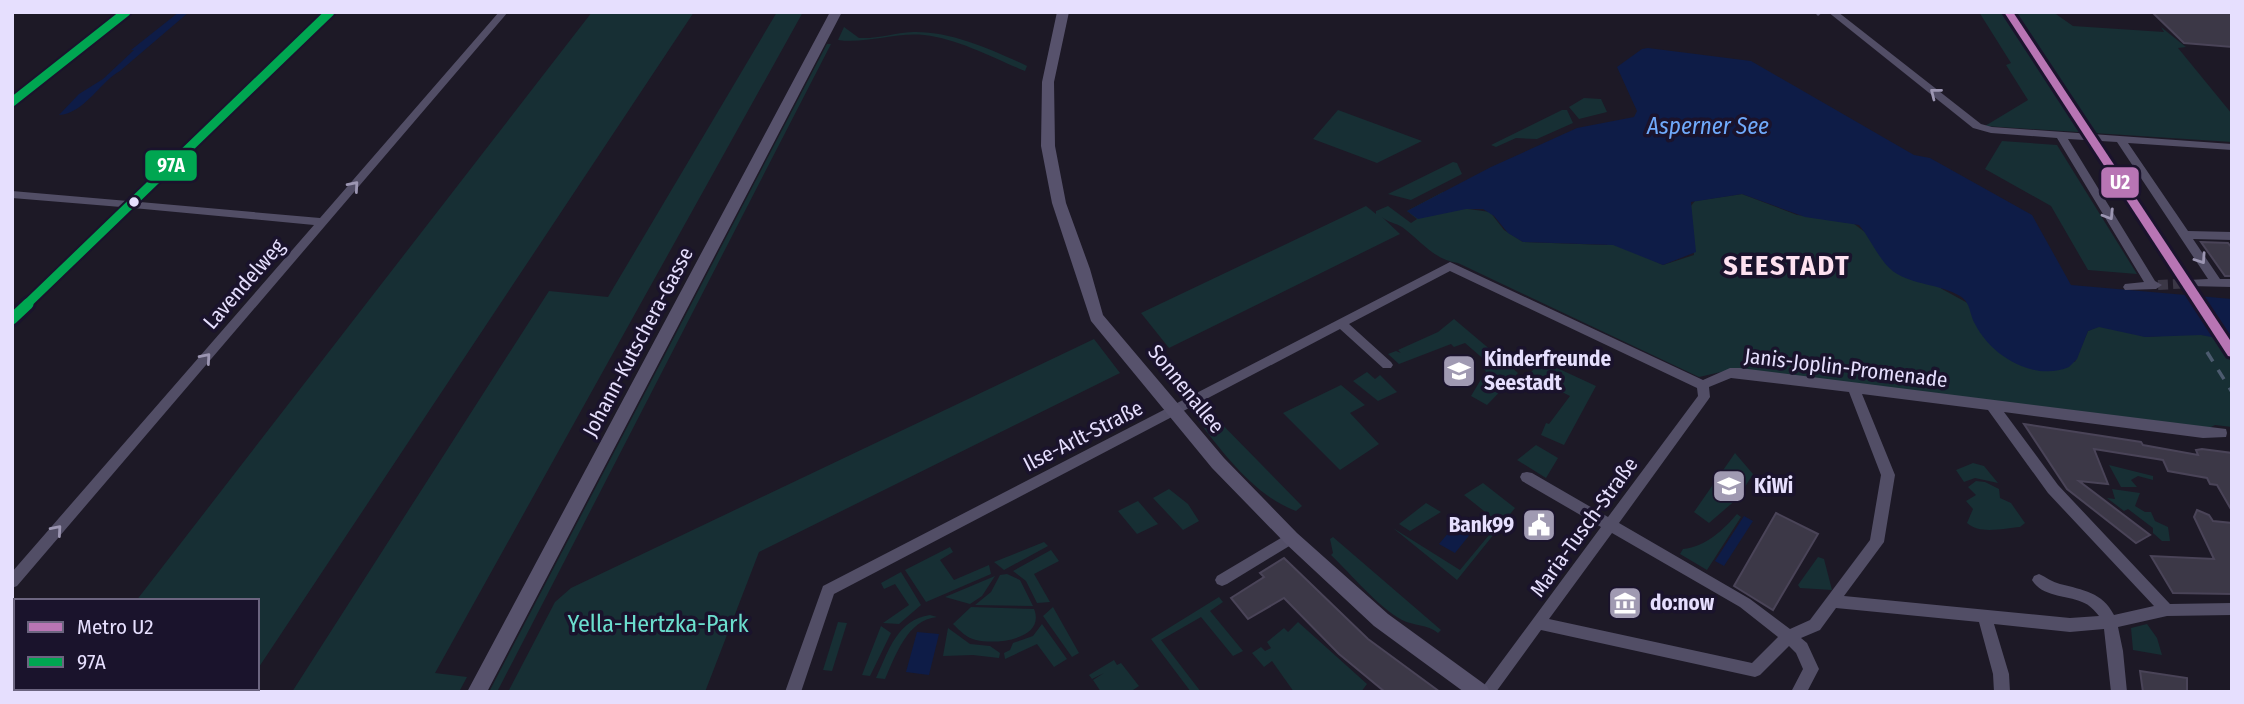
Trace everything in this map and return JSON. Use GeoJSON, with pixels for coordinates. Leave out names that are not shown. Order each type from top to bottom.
{"type":"FeatureCollection","features":[{"type":"Feature","properties":{"kind":"street"},"geometry":{"type":"LineString","coordinates":[[12,102],[126,12]]}},
{"type":"Feature","properties":{"kind":"street"},"geometry":{"type":"LineString","coordinates":[[12,318],[330,12]]}},
{"type":"Feature","properties":{"kind":"street","name":"Lavendelweg"},"geometry":{"type":"LineString","coordinates":[[12,582],[504,12]]}},
{"type":"Feature","properties":{"kind":"street","name":"Johann-Kutschera-Gasse"},"geometry":{"type":"LineString","coordinates":[[477,692],[836,12]]}},
{"type":"Feature","properties":{"kind":"street","name":"Sonnenallee"},"geometry":{"type":"LineString","coordinates":[[1063,12],[1053,45],[1046,106],[1048,146],[1059,203],[1083,269],[1096,317],[1218,463],[1291,538],[1381,620],[1480,692]]}},
{"type":"Feature","properties":{"kind":"street"},"geometry":{"type":"LineString","coordinates":[[1832,12],[1977,126],[1991,130],[2061,136],[2232,147]]}},
{"type":"Feature","properties":{"kind":"street"},"geometry":{"type":"LineString","coordinates":[[2061,136],[2155,285],[2129,287]]}},
{"type":"Feature","properties":{"kind":"street"},"geometry":{"type":"LineString","coordinates":[[2120,139],[2217,283]]}},
{"type":"Feature","properties":{"kind":"street"},"geometry":{"type":"LineString","coordinates":[[12,194],[323,222]]}},
{"type":"Feature","properties":{"kind":"street"},"geometry":{"type":"LineString","coordinates":[[2185,235],[2232,236]]}},
{"type":"Feature","properties":{"kind":"street"},"geometry":{"type":"LineString","coordinates":[[1450,266],[1703,385]]}},
{"type":"Feature","properties":{"kind":"street","name":"Ilse-Arlt-Straße"},"geometry":{"type":"LineString","coordinates":[[793,692],[828,590],[1450,266]]}},
{"type":"Feature","properties":{"kind":"street"},"geometry":{"type":"LineString","coordinates":[[2192,283],[2232,283]]}},
{"type":"Feature","properties":{"kind":"street"},"geometry":{"type":"LineString","coordinates":[[1341,323],[1387,365]]}},
{"type":"Feature","properties":{"kind":"street","name":"Janis-Joplin-Promenade"},"geometry":{"type":"LineString","coordinates":[[1703,385],[1720,376],[1741,373],[2194,432],[2221,433]]}},
{"type":"Feature","properties":{"kind":"street","name":"Maria-Tusch-Straße"},"geometry":{"type":"LineString","coordinates":[[1487,692],[1704,397],[1703,385]]}},
{"type":"Feature","properties":{"kind":"street"},"geometry":{"type":"LineString","coordinates":[[1539,622],[1755,670],[1788,637],[1815,625],[1877,542],[1888,475],[1854,388]]}},
{"type":"Feature","properties":{"kind":"street"},"geometry":{"type":"LineString","coordinates":[[1992,406],[2053,489],[2135,575],[2173,609]]}},
{"type":"Feature","properties":{"kind":"street"},"geometry":{"type":"LineString","coordinates":[[1527,477],[1745,604],[1788,637],[1802,648],[1811,669],[1800,691]]}},
{"type":"Feature","properties":{"kind":"street"},"geometry":{"type":"LineString","coordinates":[[1222,580],[1291,538]]}},
{"type":"Feature","properties":{"kind":"street"},"geometry":{"type":"LineString","coordinates":[[2039,580],[2050,588],[2088,597],[2106,609],[2112,622],[2119,692]]}},
{"type":"Feature","properties":{"kind":"street"},"geometry":{"type":"LineString","coordinates":[[1832,601],[2070,625],[2112,622],[2173,609],[2232,608]]}},
{"type":"Feature","properties":{"kind":"street"},"geometry":{"type":"LineString","coordinates":[[1985,618],[2001,674],[2002,692]]}},
{"type":"Feature","properties":{"kind":"green space"},"geometry":{"type":"Polygon","coordinates":[[[592,12],[694,12],[259,667],[259,599],[138,599],[592,12]]]}},
{"type":"Feature","properties":{"kind":"green space"},"geometry":{"type":"Polygon","coordinates":[[[777,12],[803,12],[435,673],[467,677],[459,692],[292,692],[549,291],[608,297],[777,12]]]}},
{"type":"Feature","properties":{"kind":"green space"},"geometry":{"type":"Polygon","coordinates":[[[1979,12],[2053,12],[2073,26],[2164,32],[2161,27],[2186,47],[2178,48],[2232,114],[2232,142],[1985,126],[2028,100],[2006,65],[2011,63],[1979,12]]]}},
{"type":"Feature","properties":{"kind":"green space"},"geometry":{"type":"Polygon","coordinates":[[[844,27],[859,38],[913,32],[957,38],[1027,66],[1025,71],[963,45],[924,35],[838,40],[844,27]]]}},
{"type":"Feature","properties":{"kind":"green space"},"geometry":{"type":"Polygon","coordinates":[[[827,44],[831,44],[497,692],[489,692],[827,44]]]}},
{"type":"Feature","properties":{"kind":"green space"},"geometry":{"type":"Polygon","coordinates":[[[1584,98],[1601,99],[1607,112],[1579,119],[1569,107],[1584,98]]]}},
{"type":"Feature","properties":{"kind":"green space"},"geometry":{"type":"Polygon","coordinates":[[[1338,110],[1422,141],[1377,163],[1313,139],[1338,110]]]}},
{"type":"Feature","properties":{"kind":"green space"},"geometry":{"type":"Polygon","coordinates":[[[1567,110],[1573,123],[1537,139],[1516,138],[1496,147],[1491,145],[1567,110]]]}},
{"type":"Feature","properties":{"kind":"green space"},"geometry":{"type":"Polygon","coordinates":[[[2002,141],[2057,145],[2137,274],[2088,270],[2051,206],[1985,169],[2002,141]]]}},
{"type":"Feature","properties":{"kind":"green space"},"geometry":{"type":"Polygon","coordinates":[[[1453,162],[1457,163],[1462,174],[1411,200],[1388,194],[1453,162]]]}},
{"type":"Feature","properties":{"kind":"green space"},"geometry":{"type":"Polygon","coordinates":[[[1443,192],[1454,207],[1490,212],[1504,230],[1523,242],[1607,245],[1610,240],[1663,265],[1694,255],[1690,207],[1695,201],[1742,194],[1797,215],[1850,221],[1942,289],[2075,362],[2088,331],[2102,325],[2146,337],[2192,334],[2232,338],[2232,427],[2215,425],[2205,430],[1734,369],[1699,377],[1458,263],[1442,258],[1402,227],[1382,217],[1400,234],[1169,348],[1141,313],[1366,206],[1376,214],[1376,211],[1388,206],[1411,223],[1417,219],[1407,211],[1443,192]]]}},
{"type":"Feature","properties":{"kind":"green space"},"geometry":{"type":"Polygon","coordinates":[[[1454,319],[1518,373],[1487,405],[1471,396],[1486,371],[1483,369],[1487,362],[1465,343],[1454,347],[1451,344],[1399,364],[1388,354],[1396,351],[1401,353],[1398,350],[1438,332],[1454,319]]]}},
{"type":"Feature","properties":{"kind":"green space","name":"Yella-Hertzka-Park"},"geometry":{"type":"Polygon","coordinates":[[[1094,339],[1120,373],[759,552],[705,692],[508,692],[555,602],[571,588],[1094,339]]]}},
{"type":"Feature","properties":{"kind":"green space"},"geometry":{"type":"Polygon","coordinates":[[[1542,361],[1596,386],[1564,445],[1541,435],[1546,423],[1549,424],[1570,396],[1528,375],[1542,361]]]}},
{"type":"Feature","properties":{"kind":"green space"},"geometry":{"type":"Polygon","coordinates":[[[1367,372],[1375,379],[1380,375],[1397,392],[1378,401],[1353,381],[1367,372]]]}},
{"type":"Feature","properties":{"kind":"green space"},"geometry":{"type":"Polygon","coordinates":[[[1341,385],[1365,405],[1350,413],[1379,444],[1340,470],[1283,413],[1341,385]]]}},
{"type":"Feature","properties":{"kind":"green space"},"geometry":{"type":"Polygon","coordinates":[[[1210,412],[1302,506],[1296,511],[1281,504],[1241,472],[1197,419],[1210,412]]]}},
{"type":"Feature","properties":{"kind":"green space"},"geometry":{"type":"Polygon","coordinates":[[[1536,445],[1558,458],[1546,478],[1517,460],[1536,445]]]}},
{"type":"Feature","properties":{"kind":"green space","name":"KiWi"},"geometry":{"type":"Polygon","coordinates":[[[1735,453],[1753,474],[1738,498],[1709,523],[1694,512],[1735,453]]]}},
{"type":"Feature","properties":{"kind":"green space"},"geometry":{"type":"Polygon","coordinates":[[[1973,463],[1984,466],[1998,483],[1975,478],[1964,482],[1956,470],[1973,463]]]}},
{"type":"Feature","properties":{"kind":"green space"},"geometry":{"type":"Polygon","coordinates":[[[2109,465],[2153,476],[2153,480],[2138,476],[2131,480],[2137,487],[2121,487],[2109,465]]]}},
{"type":"Feature","properties":{"kind":"green space"},"geometry":{"type":"Polygon","coordinates":[[[1976,481],[1999,489],[2000,498],[2011,503],[2025,523],[2020,527],[1992,530],[1979,529],[1967,523],[1973,509],[1966,501],[1976,495],[1968,487],[1976,481]]]}},
{"type":"Feature","properties":{"kind":"green space"},"geometry":{"type":"Polygon","coordinates":[[[1483,483],[1515,508],[1457,580],[1393,528],[1460,570],[1499,523],[1464,495],[1483,483]]]}},
{"type":"Feature","properties":{"kind":"green space"},"geometry":{"type":"Polygon","coordinates":[[[1169,489],[1188,504],[1199,521],[1183,530],[1153,498],[1169,489]]]}},
{"type":"Feature","properties":{"kind":"green space"},"geometry":{"type":"Polygon","coordinates":[[[2112,489],[2140,493],[2135,506],[2145,512],[2151,512],[2155,521],[2168,527],[2170,541],[2162,541],[2153,533],[2153,528],[2128,509],[2124,511],[2107,498],[2115,499],[2112,489]]]}},
{"type":"Feature","properties":{"kind":"green space"},"geometry":{"type":"Polygon","coordinates":[[[1138,501],[1158,524],[1137,534],[1118,511],[1138,501]]]}},
{"type":"Feature","properties":{"kind":"green space"},"geometry":{"type":"Polygon","coordinates":[[[1426,503],[1441,512],[1410,531],[1399,524],[1426,503]]]}},
{"type":"Feature","properties":{"kind":"green space"},"geometry":{"type":"Polygon","coordinates":[[[1737,514],[1741,517],[1707,570],[1680,554],[1683,549],[1699,545],[1714,536],[1737,514]]]}},
{"type":"Feature","properties":{"kind":"green space"},"geometry":{"type":"Polygon","coordinates":[[[1333,537],[1441,630],[1438,633],[1402,620],[1384,607],[1331,555],[1333,553],[1330,539],[1333,537]]]}},
{"type":"Feature","properties":{"kind":"green space"},"geometry":{"type":"Polygon","coordinates":[[[1044,542],[1048,546],[1004,570],[994,562],[1044,542]]]}},
{"type":"Feature","properties":{"kind":"green space"},"geometry":{"type":"Polygon","coordinates":[[[950,547],[953,552],[940,560],[954,580],[989,565],[991,574],[926,602],[905,570],[950,547]]]}},
{"type":"Feature","properties":{"kind":"green space"},"geometry":{"type":"Polygon","coordinates":[[[1051,550],[1059,561],[1034,574],[1050,602],[1037,603],[1026,581],[1013,571],[1051,550]]]}},
{"type":"Feature","properties":{"kind":"green space"},"geometry":{"type":"Polygon","coordinates":[[[1818,557],[1824,559],[1832,590],[1800,588],[1798,585],[1818,557]]]}},
{"type":"Feature","properties":{"kind":"green space"},"geometry":{"type":"Polygon","coordinates":[[[901,572],[921,605],[899,624],[883,623],[909,605],[895,584],[884,589],[881,583],[901,572]]]}},
{"type":"Feature","properties":{"kind":"green space"},"geometry":{"type":"Polygon","coordinates":[[[1007,574],[1020,580],[1033,606],[975,605],[991,592],[1000,575],[1007,574]]]}},
{"type":"Feature","properties":{"kind":"green space"},"geometry":{"type":"Polygon","coordinates":[[[995,576],[982,596],[970,604],[945,597],[995,576]]]}},
{"type":"Feature","properties":{"kind":"green space"},"geometry":{"type":"Polygon","coordinates":[[[1219,597],[1223,602],[1210,611],[1243,651],[1233,656],[1201,617],[1161,640],[1201,692],[1191,692],[1151,639],[1219,597]]]}},
{"type":"Feature","properties":{"kind":"green space"},"geometry":{"type":"Polygon","coordinates":[[[971,607],[1034,609],[1036,619],[1033,627],[1017,638],[976,640],[953,624],[971,607]]]}},
{"type":"Feature","properties":{"kind":"green space"},"geometry":{"type":"Polygon","coordinates":[[[1053,607],[1079,653],[1072,657],[1043,616],[1053,607]]]}},
{"type":"Feature","properties":{"kind":"green space"},"geometry":{"type":"Polygon","coordinates":[[[930,615],[937,617],[918,625],[910,632],[898,650],[885,679],[876,678],[890,647],[902,630],[909,623],[930,615]]]}},
{"type":"Feature","properties":{"kind":"green space"},"geometry":{"type":"Polygon","coordinates":[[[838,622],[847,623],[832,671],[823,670],[838,622]]]}},
{"type":"Feature","properties":{"kind":"green space"},"geometry":{"type":"Polygon","coordinates":[[[1298,622],[1367,684],[1361,692],[1294,692],[1272,661],[1264,667],[1252,653],[1261,647],[1265,651],[1271,648],[1267,642],[1284,628],[1288,632],[1298,622]]]}},
{"type":"Feature","properties":{"kind":"green space"},"geometry":{"type":"Polygon","coordinates":[[[1042,624],[1067,659],[1054,667],[1037,644],[1005,659],[1004,653],[1010,650],[1013,643],[1033,636],[1042,624]]]}},
{"type":"Feature","properties":{"kind":"green space"},"geometry":{"type":"Polygon","coordinates":[[[2147,624],[2157,638],[2162,655],[2133,650],[2131,628],[2147,624]]]}},
{"type":"Feature","properties":{"kind":"green space"},"geometry":{"type":"Polygon","coordinates":[[[881,626],[891,633],[870,676],[862,675],[881,626]]]}},
{"type":"Feature","properties":{"kind":"green space"},"geometry":{"type":"Polygon","coordinates":[[[948,628],[970,644],[990,646],[1000,653],[999,658],[943,656],[948,628]]]}},
{"type":"Feature","properties":{"kind":"green space"},"geometry":{"type":"Polygon","coordinates":[[[1114,660],[1117,665],[1121,663],[1139,686],[1130,692],[1101,692],[1093,680],[1104,673],[1092,679],[1089,675],[1114,660]]]}},
{"type":"Feature","properties":{"kind":"green space"},"geometry":{"type":"Polygon","coordinates":[[[68,690],[244,690],[243,692],[66,692],[68,690]]]}},
{"type":"Feature","properties":{"kind":"water"},"geometry":{"type":"Polygon","coordinates":[[[179,12],[189,12],[113,75],[85,103],[59,115],[79,94],[103,79],[134,50],[131,50],[179,12]]]}},
{"type":"Feature","properties":{"kind":"water","name":"Asperner See"},"geometry":{"type":"Polygon","coordinates":[[[1642,49],[1751,61],[1914,155],[1930,158],[2032,215],[2071,285],[2232,299],[2232,341],[2201,335],[2145,337],[2099,327],[2088,331],[2077,359],[2069,367],[2056,371],[2028,368],[2003,356],[1982,336],[1968,305],[1960,296],[1894,272],[1859,225],[1805,217],[1742,194],[1691,202],[1696,252],[1663,265],[1613,245],[1523,242],[1508,233],[1494,216],[1483,209],[1466,209],[1418,219],[1407,211],[1491,167],[1577,128],[1634,117],[1637,111],[1617,67],[1642,49]]]}},
{"type":"Feature","properties":{"kind":"water"},"geometry":{"type":"Polygon","coordinates":[[[1744,516],[1753,521],[1724,566],[1715,561],[1744,516]]]}},
{"type":"Feature","properties":{"kind":"water"},"geometry":{"type":"Polygon","coordinates":[[[1461,518],[1476,527],[1455,553],[1439,544],[1461,518]]]}},
{"type":"Feature","properties":{"kind":"water"},"geometry":{"type":"Polygon","coordinates":[[[917,632],[939,634],[929,675],[906,672],[917,632]]]}},
{"type":"Feature","properties":{"kind":"building"},"geometry":{"type":"Polygon","coordinates":[[[2152,12],[2232,12],[2232,47],[2184,43],[2152,12]]]}},
{"type":"Feature","properties":{"kind":"building"},"geometry":{"type":"Polygon","coordinates":[[[2201,242],[2228,243],[2232,248],[2232,276],[2225,276],[2201,242]]]}},
{"type":"Feature","properties":{"kind":"building"},"geometry":{"type":"Polygon","coordinates":[[[2024,424],[2141,442],[2143,445],[2198,455],[2196,450],[2202,449],[2232,453],[2232,511],[2217,485],[2210,484],[2207,478],[2168,471],[2163,460],[2094,449],[2108,484],[2079,481],[2150,535],[2136,543],[2067,489],[2024,424]]]}},
{"type":"Feature","properties":{"kind":"building"},"geometry":{"type":"Polygon","coordinates":[[[2197,510],[2209,515],[2213,521],[2232,523],[2232,594],[2173,593],[2151,556],[2214,559],[2194,517],[2197,510]]]}},
{"type":"Feature","properties":{"kind":"building"},"geometry":{"type":"Polygon","coordinates":[[[1776,513],[1818,534],[1773,610],[1734,586],[1776,513]]]}},
{"type":"Feature","properties":{"kind":"building"},"geometry":{"type":"Polygon","coordinates":[[[1284,558],[1368,639],[1440,692],[1385,692],[1339,654],[1284,598],[1248,619],[1231,598],[1264,577],[1260,573],[1284,558]]]}},
{"type":"Feature","properties":{"kind":"building"},"geometry":{"type":"Polygon","coordinates":[[[2140,671],[2187,678],[2187,692],[2143,692],[2140,671]]]}},
{"type":"Feature","properties":{"kind":"tunnel"},"geometry":{"type":"LineString","coordinates":[[2158,285],[2192,283]]}},
{"type":"Feature","properties":{"kind":"railway"},"geometry":{"type":"LineString","coordinates":[[2207,352],[2232,392]]}},
{"type":"Feature","properties":{"kind":"metro line","name":"U2"},"geometry":{"type":"LineString","coordinates":[[2008,12],[2232,353]]}},
{"type":"Feature","properties":{"kind":"transit line","name":"97A"},"geometry":{"type":"LineString","coordinates":[[12,102],[126,12]]}},
{"type":"Feature","properties":{"kind":"transit line","name":"97A"},"geometry":{"type":"LineString","coordinates":[[12,319],[330,12]]}},
{"type":"Feature","properties":{"kind":"place","name":"Kinderfreunde Seestadt"},"geometry":{"type":"Point","coordinates":[1459,371]}},
{"type":"Feature","properties":{"kind":"place","name":"KiWi"},"geometry":{"type":"Point","coordinates":[1729,486]}},
{"type":"Feature","properties":{"kind":"place","name":"Bank99"},"geometry":{"type":"Point","coordinates":[1539,525]}},
{"type":"Feature","properties":{"kind":"place","name":"do:now"},"geometry":{"type":"Point","coordinates":[1625,603]}},
{"type":"Feature","properties":{"kind":"district","name":"SEESTADT"},"geometry":{"type":"Point","coordinates":[1787,265]}}]}
